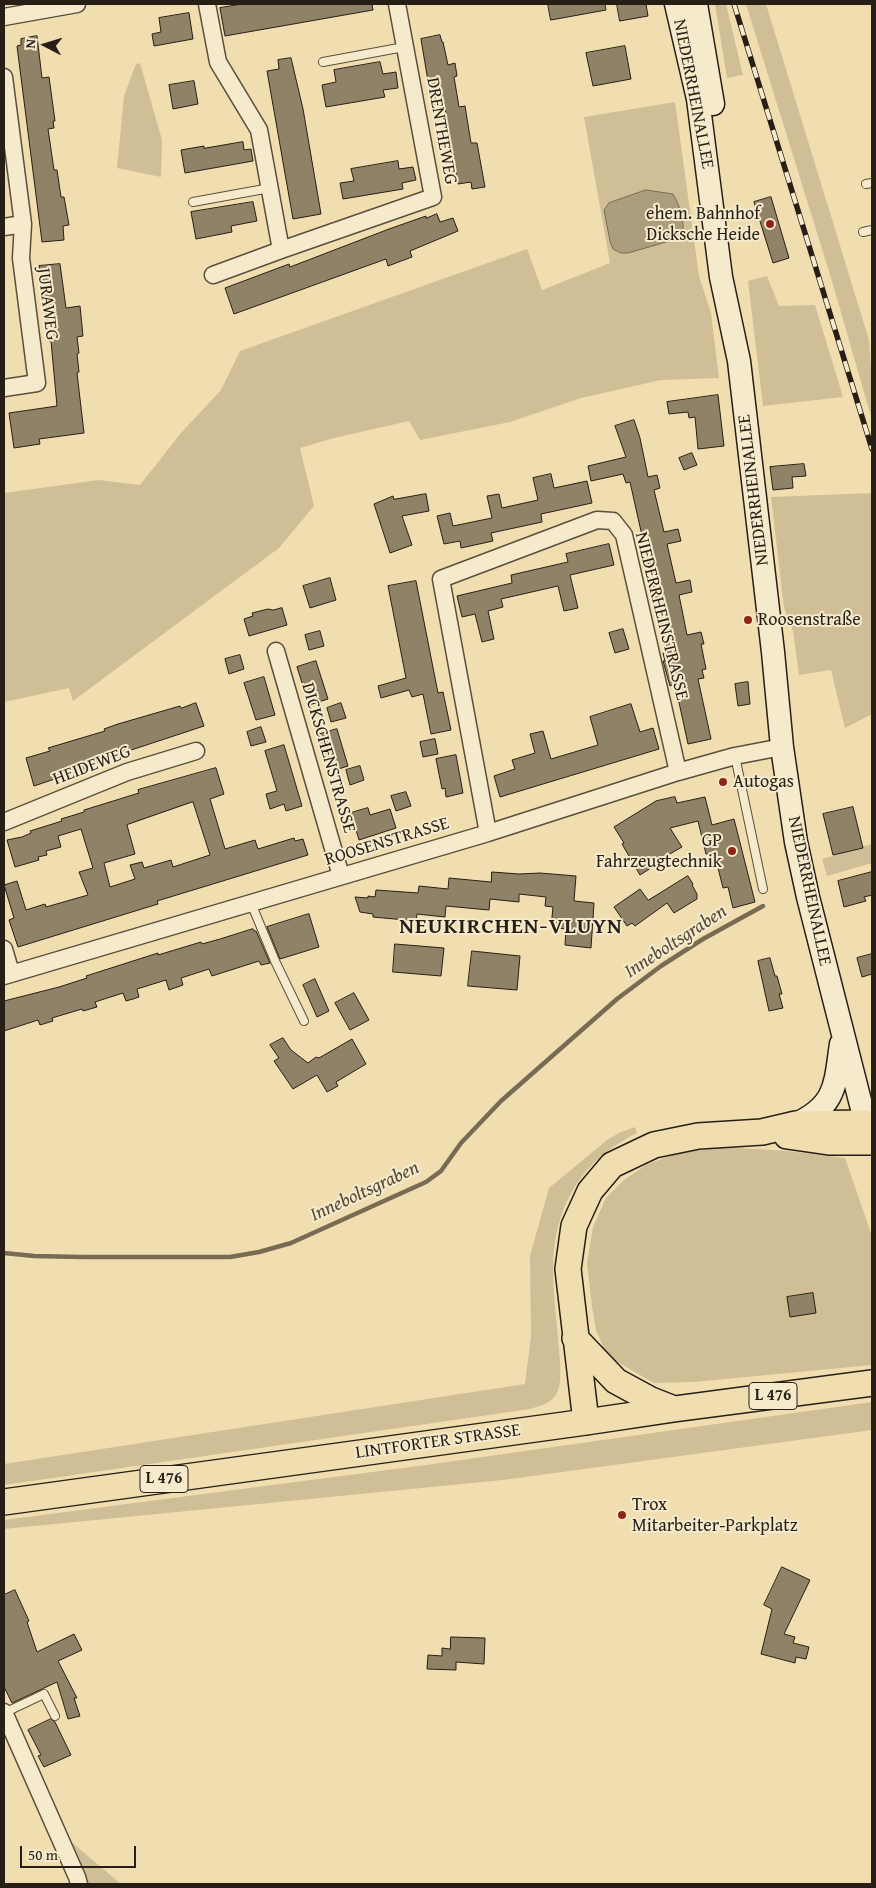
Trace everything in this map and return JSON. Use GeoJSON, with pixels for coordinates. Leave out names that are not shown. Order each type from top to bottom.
{"type":"FeatureCollection","features":[{"type":"Feature","properties":{"kind":"main road","name":"NIEDERRHEINALLEE"},"geometry":{"type":"LineString","coordinates":[[676,4],[698,100],[721,277],[739,361],[773,652],[782,747],[796,842],[842,1036],[871,1136]]}},
{"type":"Feature","properties":{"kind":"main road","name":"NIEDERRHEINALLEE"},"geometry":{"type":"LineString","coordinates":[[696,4],[709,74],[732,246],[739,320],[739,361]]}},
{"type":"Feature","properties":{"kind":"main road"},"geometry":{"type":"LineString","coordinates":[[586,1422],[568,1269],[574,1226],[590,1191],[612,1165],[654,1145],[698,1136],[762,1132],[796,1124],[811,1117],[828,1101],[834,1085],[842,1036]]}},
{"type":"Feature","properties":{"kind":"main road"},"geometry":{"type":"LineString","coordinates":[[796,1124],[871,1136]]}},
{"type":"Feature","properties":{"kind":"main road"},"geometry":{"type":"LineString","coordinates":[[762,1132],[829,1142],[871,1136]]}},
{"type":"Feature","properties":{"kind":"main road"},"geometry":{"type":"LineString","coordinates":[[575,1338],[616,1381],[651,1400],[674,1409]]}},
{"type":"Feature","properties":{"kind":"main road","name":"LINTFORTER STRASSE"},"geometry":{"type":"LineString","coordinates":[[4,1502],[872,1383]]}},
{"type":"Feature","properties":{"kind":"street"},"geometry":{"type":"LineString","coordinates":[[4,17],[77,4]]}},
{"type":"Feature","properties":{"kind":"street"},"geometry":{"type":"LineString","coordinates":[[207,4],[218,62],[259,130],[281,250]]}},
{"type":"Feature","properties":{"kind":"street","name":"DRENTHEWEG"},"geometry":{"type":"LineString","coordinates":[[213,275],[433,197],[397,4]]}},
{"type":"Feature","properties":{"kind":"street","name":"JURAWEG"},"geometry":{"type":"LineString","coordinates":[[4,77],[23,224],[21,258],[37,383],[4,388]]}},
{"type":"Feature","properties":{"kind":"street"},"geometry":{"type":"LineString","coordinates":[[4,227],[23,224]]}},
{"type":"Feature","properties":{"kind":"street","name":"NIEDERRHEINSTRASSE"},"geometry":{"type":"LineString","coordinates":[[488,833],[441,579],[597,520],[613,520],[624,535],[678,772]]}},
{"type":"Feature","properties":{"kind":"street","name":"DICKSCHENSTRASSE"},"geometry":{"type":"LineString","coordinates":[[276,651],[342,876]]}},
{"type":"Feature","properties":{"kind":"street","name":"ROOSENSTRASSE"},"geometry":{"type":"LineString","coordinates":[[8,974],[488,833],[678,772],[736,756],[782,747]]}},
{"type":"Feature","properties":{"kind":"street","name":"HEIDEWEG"},"geometry":{"type":"LineString","coordinates":[[4,822],[127,772],[196,751]]}},
{"type":"Feature","properties":{"kind":"street"},"geometry":{"type":"LineString","coordinates":[[4,949],[8,974]]}},
{"type":"Feature","properties":{"kind":"street"},"geometry":{"type":"LineString","coordinates":[[4,1712],[79,1884]]}},
{"type":"Feature","properties":{"kind":"lane"},"geometry":{"type":"LineString","coordinates":[[323,62],[404,47]]}},
{"type":"Feature","properties":{"kind":"lane"},"geometry":{"type":"LineString","coordinates":[[193,202],[270,188]]}},
{"type":"Feature","properties":{"kind":"lane"},"geometry":{"type":"LineString","coordinates":[[863,232],[872,230]]}},
{"type":"Feature","properties":{"kind":"lane"},"geometry":{"type":"LineString","coordinates":[[736,756],[763,889]]}},
{"type":"Feature","properties":{"kind":"lane"},"geometry":{"type":"LineString","coordinates":[[251,903],[275,961],[304,1021]]}},
{"type":"Feature","properties":{"kind":"lane"},"geometry":{"type":"LineString","coordinates":[[4,1712],[44,1694],[56,1716]]}},
{"type":"Feature","properties":{"kind":"shaded area"},"geometry":{"type":"Polygon","coordinates":[[[715,4],[726,4],[743,75],[727,78],[715,4]]]}},
{"type":"Feature","properties":{"kind":"shaded area"},"geometry":{"type":"Polygon","coordinates":[[[746,4],[766,4],[869,340],[872,420],[832,281],[746,4]]]}},
{"type":"Feature","properties":{"kind":"shaded area"},"geometry":{"type":"Polygon","coordinates":[[[140,63],[162,140],[161,177],[117,168],[124,96],[136,64],[140,63]]]}},
{"type":"Feature","properties":{"kind":"shaded area"},"geometry":{"type":"Polygon","coordinates":[[[675,102],[699,276],[711,313],[719,378],[661,380],[581,398],[510,422],[420,440],[409,421],[334,438],[300,448],[314,506],[279,548],[73,701],[69,688],[4,702],[4,493],[99,480],[140,485],[181,433],[221,390],[240,351],[527,249],[542,290],[610,263],[584,117],[675,102]]]}},
{"type":"Feature","properties":{"kind":"shaded area"},"geometry":{"type":"Polygon","coordinates":[[[646,190],[673,194],[681,213],[683,233],[673,240],[628,253],[621,253],[613,249],[604,210],[609,203],[646,190]]]}},
{"type":"Feature","properties":{"kind":"shaded area"},"geometry":{"type":"Polygon","coordinates":[[[767,276],[779,306],[815,305],[843,397],[763,406],[748,281],[767,276]]]}},
{"type":"Feature","properties":{"kind":"shaded area"},"geometry":{"type":"Polygon","coordinates":[[[872,493],[872,714],[845,728],[831,670],[799,675],[793,631],[784,608],[771,497],[872,493]]]}},
{"type":"Feature","properties":{"kind":"shaded area"},"geometry":{"type":"Polygon","coordinates":[[[872,844],[872,863],[827,876],[822,859],[872,844]]]}},
{"type":"Feature","properties":{"kind":"shaded area"},"geometry":{"type":"Polygon","coordinates":[[[635,1127],[637,1133],[618,1144],[587,1171],[575,1187],[566,1204],[559,1224],[553,1267],[560,1382],[556,1395],[548,1403],[530,1409],[4,1485],[4,1464],[525,1384],[531,1336],[530,1256],[549,1188],[607,1140],[635,1127]]]}},
{"type":"Feature","properties":{"kind":"shaded area"},"geometry":{"type":"Polygon","coordinates":[[[725,1147],[787,1151],[845,1158],[872,1236],[872,1365],[694,1382],[654,1383],[607,1356],[596,1330],[587,1263],[593,1227],[606,1198],[624,1180],[646,1165],[677,1153],[725,1147]]]}},
{"type":"Feature","properties":{"kind":"shaded area"},"geometry":{"type":"Polygon","coordinates":[[[872,1402],[872,1430],[503,1480],[4,1529],[4,1520],[426,1465],[872,1402]]]}},
{"type":"Feature","properties":{"kind":"shaded area"},"geometry":{"type":"Polygon","coordinates":[[[69,1840],[121,1884],[83,1884],[69,1840]]]}},
{"type":"Feature","properties":{"kind":"building"},"geometry":{"type":"Polygon","coordinates":[[[242,4],[372,4],[373,10],[225,36],[220,8],[242,4]]]}},
{"type":"Feature","properties":{"kind":"building"},"geometry":{"type":"Polygon","coordinates":[[[548,4],[605,4],[606,10],[551,20],[548,4]]]}},
{"type":"Feature","properties":{"kind":"building"},"geometry":{"type":"Polygon","coordinates":[[[617,4],[646,4],[648,16],[620,21],[617,4]]]}},
{"type":"Feature","properties":{"kind":"building"},"geometry":{"type":"Polygon","coordinates":[[[189,13],[193,39],[154,46],[152,34],[161,32],[159,18],[189,13]]]}},
{"type":"Feature","properties":{"kind":"building"},"geometry":{"type":"Polygon","coordinates":[[[440,35],[448,65],[455,63],[457,76],[454,77],[459,107],[465,106],[471,143],[477,143],[485,187],[472,189],[471,182],[458,184],[444,102],[432,105],[421,39],[440,35]]]}},
{"type":"Feature","properties":{"kind":"building"},"geometry":{"type":"Polygon","coordinates":[[[37,36],[42,78],[49,77],[55,121],[53,121],[54,128],[48,129],[54,170],[57,170],[61,197],[64,197],[69,225],[63,226],[64,240],[42,242],[17,46],[21,45],[21,39],[37,36]]]}},
{"type":"Feature","properties":{"kind":"building"},"geometry":{"type":"Polygon","coordinates":[[[625,46],[631,79],[593,86],[586,53],[625,46]]]}},
{"type":"Feature","properties":{"kind":"building"},"geometry":{"type":"Polygon","coordinates":[[[291,58],[303,109],[321,214],[293,219],[267,71],[279,69],[278,60],[291,58]]]}},
{"type":"Feature","properties":{"kind":"building"},"geometry":{"type":"Polygon","coordinates":[[[380,62],[383,74],[396,72],[398,88],[383,90],[385,97],[326,107],[322,85],[336,82],[334,70],[380,62]]]}},
{"type":"Feature","properties":{"kind":"building"},"geometry":{"type":"Polygon","coordinates":[[[194,81],[198,104],[173,109],[169,85],[194,81]]]}},
{"type":"Feature","properties":{"kind":"building"},"geometry":{"type":"Polygon","coordinates":[[[243,142],[244,150],[251,149],[253,161],[185,173],[181,150],[243,142]]]}},
{"type":"Feature","properties":{"kind":"building"},"geometry":{"type":"Polygon","coordinates":[[[398,161],[399,169],[413,167],[416,180],[402,183],[403,189],[343,199],[340,183],[354,181],[351,169],[398,161]]]}},
{"type":"Feature","properties":{"kind":"building"},"geometry":{"type":"Polygon","coordinates":[[[771,197],[789,258],[773,263],[754,202],[771,197]]]}},
{"type":"Feature","properties":{"kind":"building"},"geometry":{"type":"Polygon","coordinates":[[[253,202],[257,221],[231,226],[232,232],[196,239],[191,212],[253,202]]]}},
{"type":"Feature","properties":{"kind":"building"},"geometry":{"type":"Polygon","coordinates":[[[437,214],[440,222],[453,218],[458,231],[410,251],[412,257],[388,266],[386,259],[234,314],[225,288],[289,264],[290,267],[426,216],[426,218],[437,214]]]}},
{"type":"Feature","properties":{"kind":"building"},"geometry":{"type":"Polygon","coordinates":[[[60,264],[66,308],[80,306],[83,336],[77,337],[79,372],[77,373],[84,433],[39,439],[40,444],[14,448],[9,413],[57,406],[51,341],[49,341],[39,266],[60,264]]]}},
{"type":"Feature","properties":{"kind":"building"},"geometry":{"type":"Polygon","coordinates":[[[718,395],[724,446],[698,449],[695,417],[689,418],[688,412],[669,414],[667,402],[718,395]]]}},
{"type":"Feature","properties":{"kind":"building"},"geometry":{"type":"Polygon","coordinates":[[[634,420],[640,438],[648,477],[657,475],[660,488],[654,490],[664,532],[678,529],[681,541],[667,544],[676,583],[690,580],[692,592],[679,595],[687,635],[701,632],[704,644],[701,644],[706,669],[702,670],[704,678],[698,679],[711,739],[688,744],[675,684],[670,686],[663,661],[665,661],[663,653],[668,652],[630,482],[626,483],[623,474],[591,481],[588,466],[626,457],[615,426],[634,420]]]}},
{"type":"Feature","properties":{"kind":"building"},"geometry":{"type":"Polygon","coordinates":[[[692,453],[697,465],[684,470],[679,458],[692,453]]]}},
{"type":"Feature","properties":{"kind":"building"},"geometry":{"type":"Polygon","coordinates":[[[804,464],[806,476],[792,477],[793,488],[773,490],[770,467],[804,464]]]}},
{"type":"Feature","properties":{"kind":"building"},"geometry":{"type":"Polygon","coordinates":[[[551,474],[554,488],[587,481],[592,503],[541,514],[542,522],[491,533],[493,541],[461,548],[460,541],[444,544],[437,516],[450,513],[453,526],[492,518],[487,496],[499,494],[502,508],[538,500],[533,478],[551,474]]]}},
{"type":"Feature","properties":{"kind":"building"},"geometry":{"type":"Polygon","coordinates":[[[426,494],[429,511],[402,516],[412,545],[390,553],[374,504],[393,496],[394,499],[426,494]]]}},
{"type":"Feature","properties":{"kind":"building"},"geometry":{"type":"Polygon","coordinates":[[[609,544],[614,565],[570,575],[578,608],[564,611],[558,586],[501,599],[503,607],[488,611],[494,639],[482,642],[475,614],[462,617],[457,596],[512,583],[511,575],[568,562],[566,554],[609,544]]]}},
{"type":"Feature","properties":{"kind":"building"},"geometry":{"type":"Polygon","coordinates":[[[330,578],[336,600],[310,608],[303,586],[330,578]]]}},
{"type":"Feature","properties":{"kind":"building"},"geometry":{"type":"Polygon","coordinates":[[[416,581],[438,693],[443,692],[451,730],[431,734],[423,694],[412,697],[409,690],[381,698],[378,686],[406,678],[388,586],[416,581]]]}},
{"type":"Feature","properties":{"kind":"building"},"geometry":{"type":"Polygon","coordinates":[[[282,608],[287,625],[249,636],[244,619],[253,616],[252,613],[282,608]]]}},
{"type":"Feature","properties":{"kind":"building"},"geometry":{"type":"Polygon","coordinates":[[[623,629],[629,649],[615,653],[609,633],[623,629]]]}},
{"type":"Feature","properties":{"kind":"building"},"geometry":{"type":"Polygon","coordinates":[[[320,631],[324,646],[309,650],[305,635],[320,631]]]}},
{"type":"Feature","properties":{"kind":"building"},"geometry":{"type":"Polygon","coordinates":[[[240,655],[244,669],[229,674],[225,659],[240,655]]]}},
{"type":"Feature","properties":{"kind":"building"},"geometry":{"type":"Polygon","coordinates":[[[316,661],[328,699],[309,705],[297,667],[316,661]]]}},
{"type":"Feature","properties":{"kind":"building"},"geometry":{"type":"Polygon","coordinates":[[[264,677],[275,715],[256,720],[244,683],[264,677]]]}},
{"type":"Feature","properties":{"kind":"building"},"geometry":{"type":"Polygon","coordinates":[[[748,682],[750,704],[738,706],[735,684],[748,682]]]}},
{"type":"Feature","properties":{"kind":"building"},"geometry":{"type":"Polygon","coordinates":[[[196,703],[204,726],[113,756],[92,764],[93,766],[34,786],[26,758],[50,751],[48,748],[105,731],[104,729],[118,724],[196,703]]]}},
{"type":"Feature","properties":{"kind":"building"},"geometry":{"type":"Polygon","coordinates":[[[341,703],[346,718],[331,722],[327,708],[341,703]]]}},
{"type":"Feature","properties":{"kind":"building"},"geometry":{"type":"Polygon","coordinates":[[[631,704],[640,732],[653,728],[659,749],[500,797],[494,776],[515,769],[512,760],[535,753],[530,734],[543,731],[551,759],[598,745],[590,717],[631,704]]]}},
{"type":"Feature","properties":{"kind":"building"},"geometry":{"type":"Polygon","coordinates":[[[261,727],[266,742],[251,746],[247,732],[261,727]]]}},
{"type":"Feature","properties":{"kind":"building"},"geometry":{"type":"Polygon","coordinates":[[[337,729],[348,766],[329,772],[317,735],[337,729]]]}},
{"type":"Feature","properties":{"kind":"building"},"geometry":{"type":"Polygon","coordinates":[[[435,739],[438,754],[423,757],[420,742],[435,739]]]}},
{"type":"Feature","properties":{"kind":"building"},"geometry":{"type":"Polygon","coordinates":[[[284,745],[302,806],[286,811],[284,804],[270,809],[266,794],[277,791],[265,751],[284,745]]]}},
{"type":"Feature","properties":{"kind":"building"},"geometry":{"type":"Polygon","coordinates":[[[456,755],[463,793],[446,797],[445,788],[442,789],[436,759],[456,755]]]}},
{"type":"Feature","properties":{"kind":"building"},"geometry":{"type":"Polygon","coordinates":[[[360,766],[364,780],[350,785],[346,770],[360,766]]]}},
{"type":"Feature","properties":{"kind":"building"},"geometry":{"type":"Polygon","coordinates":[[[216,768],[224,794],[210,799],[225,849],[255,840],[258,849],[294,838],[295,841],[303,839],[308,855],[157,901],[158,904],[18,947],[9,920],[14,918],[4,885],[17,881],[26,910],[45,904],[46,907],[88,895],[79,872],[93,868],[81,829],[58,836],[61,847],[46,851],[47,855],[38,857],[39,860],[15,867],[7,840],[22,837],[31,833],[30,831],[62,821],[61,819],[84,812],[84,810],[139,793],[138,790],[216,768]],[[193,802],[127,825],[135,854],[104,863],[110,887],[135,879],[130,865],[142,862],[144,868],[171,860],[173,867],[210,855],[193,802]]]}},
{"type":"Feature","properties":{"kind":"building"},"geometry":{"type":"Polygon","coordinates":[[[406,792],[411,806],[396,811],[391,796],[406,792]]]}},
{"type":"Feature","properties":{"kind":"building"},"geometry":{"type":"Polygon","coordinates":[[[675,797],[677,803],[705,797],[712,825],[734,819],[755,902],[733,908],[728,887],[723,888],[714,852],[706,854],[698,821],[670,828],[682,847],[652,864],[654,866],[640,875],[614,827],[656,801],[675,797]]]}},
{"type":"Feature","properties":{"kind":"building"},"geometry":{"type":"Polygon","coordinates":[[[853,807],[863,848],[833,855],[823,814],[853,807]]]}},
{"type":"Feature","properties":{"kind":"building"},"geometry":{"type":"Polygon","coordinates":[[[368,808],[370,815],[390,809],[396,828],[359,840],[351,813],[368,808]]]}},
{"type":"Feature","properties":{"kind":"building"},"geometry":{"type":"Polygon","coordinates":[[[492,872],[576,876],[574,901],[594,903],[591,948],[565,945],[566,929],[551,927],[553,907],[545,906],[546,897],[519,894],[519,902],[490,899],[489,910],[446,906],[445,917],[417,914],[416,921],[373,917],[373,914],[360,912],[355,897],[375,897],[376,890],[418,893],[419,886],[448,889],[449,878],[491,882],[492,872]]]}},
{"type":"Feature","properties":{"kind":"building"},"geometry":{"type":"Polygon","coordinates":[[[872,872],[872,895],[864,897],[866,901],[844,907],[838,881],[872,872]]]}},
{"type":"Feature","properties":{"kind":"building"},"geometry":{"type":"Polygon","coordinates":[[[688,876],[697,894],[697,899],[674,913],[667,903],[635,926],[632,923],[627,926],[614,907],[640,889],[648,900],[688,876]]]}},
{"type":"Feature","properties":{"kind":"building"},"geometry":{"type":"Polygon","coordinates":[[[309,914],[319,947],[280,959],[267,927],[309,914]]]}},
{"type":"Feature","properties":{"kind":"building"},"geometry":{"type":"Polygon","coordinates":[[[253,929],[256,931],[270,963],[261,965],[259,961],[212,976],[209,969],[181,978],[183,985],[169,990],[166,980],[137,989],[139,997],[133,999],[126,1001],[123,993],[95,1002],[97,1007],[83,1011],[82,1009],[52,1018],[53,1021],[40,1025],[38,1020],[4,1031],[4,1001],[59,987],[87,978],[86,976],[158,953],[158,955],[201,942],[202,944],[253,929]]]}},
{"type":"Feature","properties":{"kind":"building"},"geometry":{"type":"Polygon","coordinates":[[[395,944],[444,948],[441,976],[393,972],[395,944]]]}},
{"type":"Feature","properties":{"kind":"building"},"geometry":{"type":"Polygon","coordinates":[[[472,951],[520,956],[517,990],[468,986],[472,951]]]}},
{"type":"Feature","properties":{"kind":"building"},"geometry":{"type":"Polygon","coordinates":[[[872,954],[872,974],[862,977],[857,958],[872,954]]]}},
{"type":"Feature","properties":{"kind":"building"},"geometry":{"type":"Polygon","coordinates":[[[770,958],[782,994],[779,994],[783,1008],[769,1011],[758,961],[770,958]]]}},
{"type":"Feature","properties":{"kind":"building"},"geometry":{"type":"Polygon","coordinates":[[[315,979],[329,1011],[317,1017],[303,985],[315,979]]]}},
{"type":"Feature","properties":{"kind":"building"},"geometry":{"type":"Polygon","coordinates":[[[354,993],[369,1020],[350,1030],[335,1003],[354,993]]]}},
{"type":"Feature","properties":{"kind":"building"},"geometry":{"type":"Polygon","coordinates":[[[283,1038],[291,1050],[308,1063],[352,1039],[366,1064],[336,1082],[338,1086],[327,1092],[317,1075],[293,1089],[274,1061],[279,1058],[270,1045],[283,1038]]]}},
{"type":"Feature","properties":{"kind":"building"},"geometry":{"type":"Polygon","coordinates":[[[813,1293],[816,1313],[790,1317],[787,1297],[813,1293]]]}},
{"type":"Feature","properties":{"kind":"building"},"geometry":{"type":"Polygon","coordinates":[[[782,1567],[810,1580],[784,1634],[795,1637],[793,1643],[809,1647],[806,1659],[796,1657],[795,1663],[761,1654],[772,1609],[764,1605],[782,1567]]]}},
{"type":"Feature","properties":{"kind":"building"},"geometry":{"type":"Polygon","coordinates":[[[15,1590],[29,1621],[27,1622],[37,1652],[74,1634],[82,1650],[58,1661],[77,1698],[74,1698],[80,1716],[68,1719],[57,1682],[12,1703],[4,1687],[4,1595],[15,1590]]]}},
{"type":"Feature","properties":{"kind":"building"},"geometry":{"type":"Polygon","coordinates":[[[451,1637],[485,1638],[484,1664],[456,1662],[456,1670],[427,1669],[428,1655],[442,1656],[442,1648],[450,1649],[451,1637]]]}},
{"type":"Feature","properties":{"kind":"building"},"geometry":{"type":"Polygon","coordinates":[[[51,1719],[55,1722],[71,1755],[44,1767],[38,1756],[41,1755],[28,1730],[51,1719]]]}},
{"type":"Feature","properties":{"kind":"waterway","name":"Inneboltsgraben"},"geometry":{"type":"LineString","coordinates":[[4,1253],[82,1257],[230,1257],[259,1252],[291,1243],[426,1182],[441,1171],[461,1143],[501,1101],[617,999],[661,966],[703,939],[763,906]]}},
{"type":"Feature","properties":{"kind":"railway"},"geometry":{"type":"LineString","coordinates":[[734,4],[872,449]]}},
{"type":"Feature","properties":{"kind":"place","name":"ehem. Bahnhof Dicksche Heide"},"geometry":{"type":"Point","coordinates":[770,224]}},
{"type":"Feature","properties":{"kind":"place","name":"Roosenstraße"},"geometry":{"type":"Point","coordinates":[748,620]}},
{"type":"Feature","properties":{"kind":"place","name":"Autogas"},"geometry":{"type":"Point","coordinates":[723,782]}},
{"type":"Feature","properties":{"kind":"place","name":"GP Fahrzeugtechnik"},"geometry":{"type":"Point","coordinates":[732,851]}},
{"type":"Feature","properties":{"kind":"place","name":"Trox Mitarbeiter-Parkplatz"},"geometry":{"type":"Point","coordinates":[622,1515]}},
{"type":"Feature","properties":{"kind":"district","name":"NEUKIRCHEN-VLUYN"},"geometry":{"type":"Point","coordinates":[511,927]}}]}
